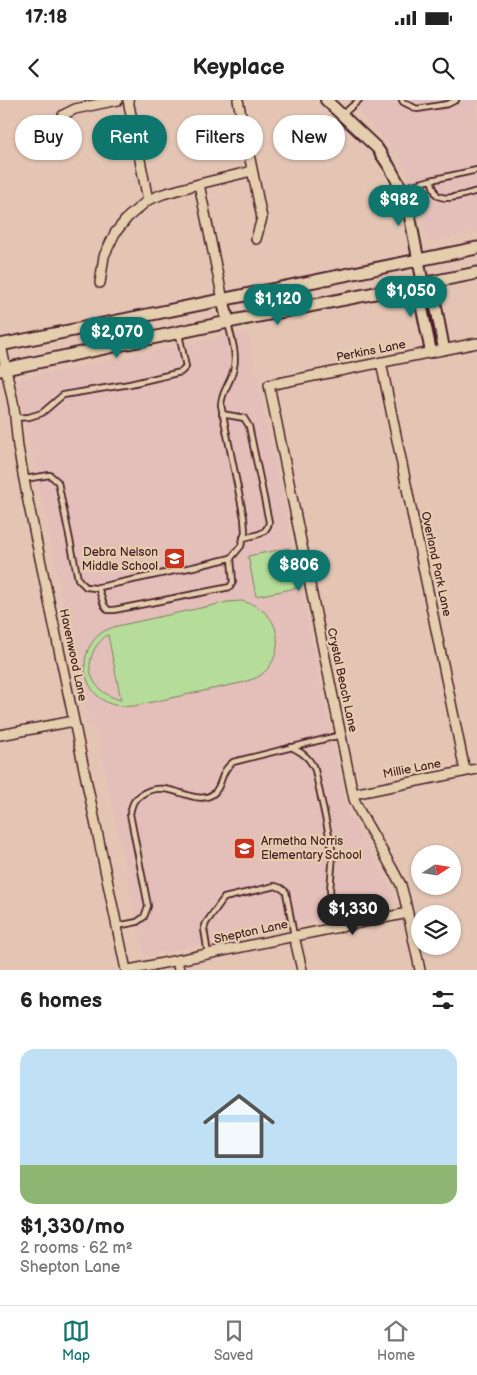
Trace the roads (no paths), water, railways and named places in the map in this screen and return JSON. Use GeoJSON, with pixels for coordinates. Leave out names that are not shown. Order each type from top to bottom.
{"type":"FeatureCollection","features":[{"type":"Feature","properties":{"kind":"main road"},"geometry":{"type":"LineString","coordinates":[[0,345],[477,248]]}},
{"type":"Feature","properties":{"kind":"main road"},"geometry":{"type":"LineString","coordinates":[[3,369],[178,332],[477,273]]}},
{"type":"Feature","properties":{"kind":"main road"},"geometry":{"type":"LineString","coordinates":[[223,300],[228,322]]}},
{"type":"Feature","properties":{"kind":"street"},"geometry":{"type":"LineString","coordinates":[[63,115],[75,109],[118,100]]}},
{"type":"Feature","properties":{"kind":"street"},"geometry":{"type":"LineString","coordinates":[[128,100],[148,200]]}},
{"type":"Feature","properties":{"kind":"street"},"geometry":{"type":"LineString","coordinates":[[238,100],[262,218],[256,239]]}},
{"type":"Feature","properties":{"kind":"street"},"geometry":{"type":"LineString","coordinates":[[326,100],[342,115]]}},
{"type":"Feature","properties":{"kind":"street"},"geometry":{"type":"LineString","coordinates":[[345,118],[377,148],[390,166],[401,188],[423,284],[420,299],[431,352]]}},
{"type":"Feature","properties":{"kind":"street"},"geometry":{"type":"LineString","coordinates":[[100,283],[104,256],[116,233],[128,217],[148,200],[163,194],[252,171]]}},
{"type":"Feature","properties":{"kind":"street"},"geometry":{"type":"LineString","coordinates":[[199,184],[223,300]]}},
{"type":"Feature","properties":{"kind":"street"},"geometry":{"type":"LineString","coordinates":[[423,284],[434,296],[444,349]]}},
{"type":"Feature","properties":{"kind":"street","name":"Perkins Lane"},"geometry":{"type":"LineString","coordinates":[[269,385],[477,343]]}},
{"type":"Feature","properties":{"kind":"street","name":"Havenwood Lane"},"geometry":{"type":"LineString","coordinates":[[0,345],[3,369],[15,418],[24,479],[117,926],[128,970]]}},
{"type":"Feature","properties":{"kind":"street","name":"Overland Park Lane"},"geometry":{"type":"LineString","coordinates":[[381,362],[465,771]]}},
{"type":"Feature","properties":{"kind":"street","name":"Crystal Beach Lane"},"geometry":{"type":"LineString","coordinates":[[269,385],[353,794],[360,812],[398,879],[408,913],[420,970]]}},
{"type":"Feature","properties":{"kind":"street"},"geometry":{"type":"LineString","coordinates":[[0,735],[74,721]]}},
{"type":"Feature","properties":{"kind":"street","name":"Millie Lane"},"geometry":{"type":"LineString","coordinates":[[353,794],[477,769]]}},
{"type":"Feature","properties":{"kind":"street","name":"Shepton Lane"},"geometry":{"type":"LineString","coordinates":[[128,970],[408,913]]}},
{"type":"Feature","properties":{"kind":"street"},"geometry":{"type":"LineString","coordinates":[[294,936],[302,970]]}},
{"type":"Feature","properties":{"kind":"street"},"geometry":{"type":"LineString","coordinates":[[177,960],[180,970]]}},
{"type":"Feature","properties":{"kind":"lane"},"geometry":{"type":"LineString","coordinates":[[342,115],[359,100]]}},
{"type":"Feature","properties":{"kind":"lane"},"geometry":{"type":"LineString","coordinates":[[402,100],[418,109],[448,104],[456,100]]}},
{"type":"Feature","properties":{"kind":"lane"},"geometry":{"type":"LineString","coordinates":[[401,188],[477,170]]}},
{"type":"Feature","properties":{"kind":"lane"},"geometry":{"type":"LineString","coordinates":[[431,180],[438,196],[445,198],[477,191]]}},
{"type":"Feature","properties":{"kind":"lane"},"geometry":{"type":"LineString","coordinates":[[24,479],[50,475],[58,482],[78,579],[86,587],[98,587],[231,558],[240,546],[245,532],[244,518],[221,405],[223,391],[231,379],[234,368],[235,356],[228,322]]}},
{"type":"Feature","properties":{"kind":"lane"},"geometry":{"type":"LineString","coordinates":[[15,418],[29,417],[42,413],[64,395],[130,384],[181,372],[186,367],[178,332]]}},
{"type":"Feature","properties":{"kind":"lane"},"geometry":{"type":"LineString","coordinates":[[222,414],[244,418],[249,426],[269,522],[267,529],[263,532],[243,538]]}},
{"type":"Feature","properties":{"kind":"lane"},"geometry":{"type":"LineString","coordinates":[[98,587],[104,605],[108,610],[114,610],[230,587],[233,582],[231,558]]}},
{"type":"Feature","properties":{"kind":"lane"},"geometry":{"type":"LineString","coordinates":[[117,926],[136,922],[144,917],[148,906],[130,814],[134,800],[147,791],[159,788],[193,797],[206,797],[212,795],[220,787],[225,771],[233,762],[341,735]]}},
{"type":"Feature","properties":{"kind":"lane"},"geometry":{"type":"LineString","coordinates":[[291,747],[304,753],[311,760],[315,770],[333,854],[330,890],[336,927]]}},
{"type":"Feature","properties":{"kind":"lane"},"geometry":{"type":"LineString","coordinates":[[208,954],[204,928],[224,898],[275,886],[286,892],[294,936]]}},
{"type":"Feature","properties":{"kind":"place","name":"Debra Nelson Middle School"},"geometry":{"type":"Point","coordinates":[174,559]}},
{"type":"Feature","properties":{"kind":"place","name":"Armetha Norris Elementary School"},"geometry":{"type":"Point","coordinates":[245,848]}}]}
